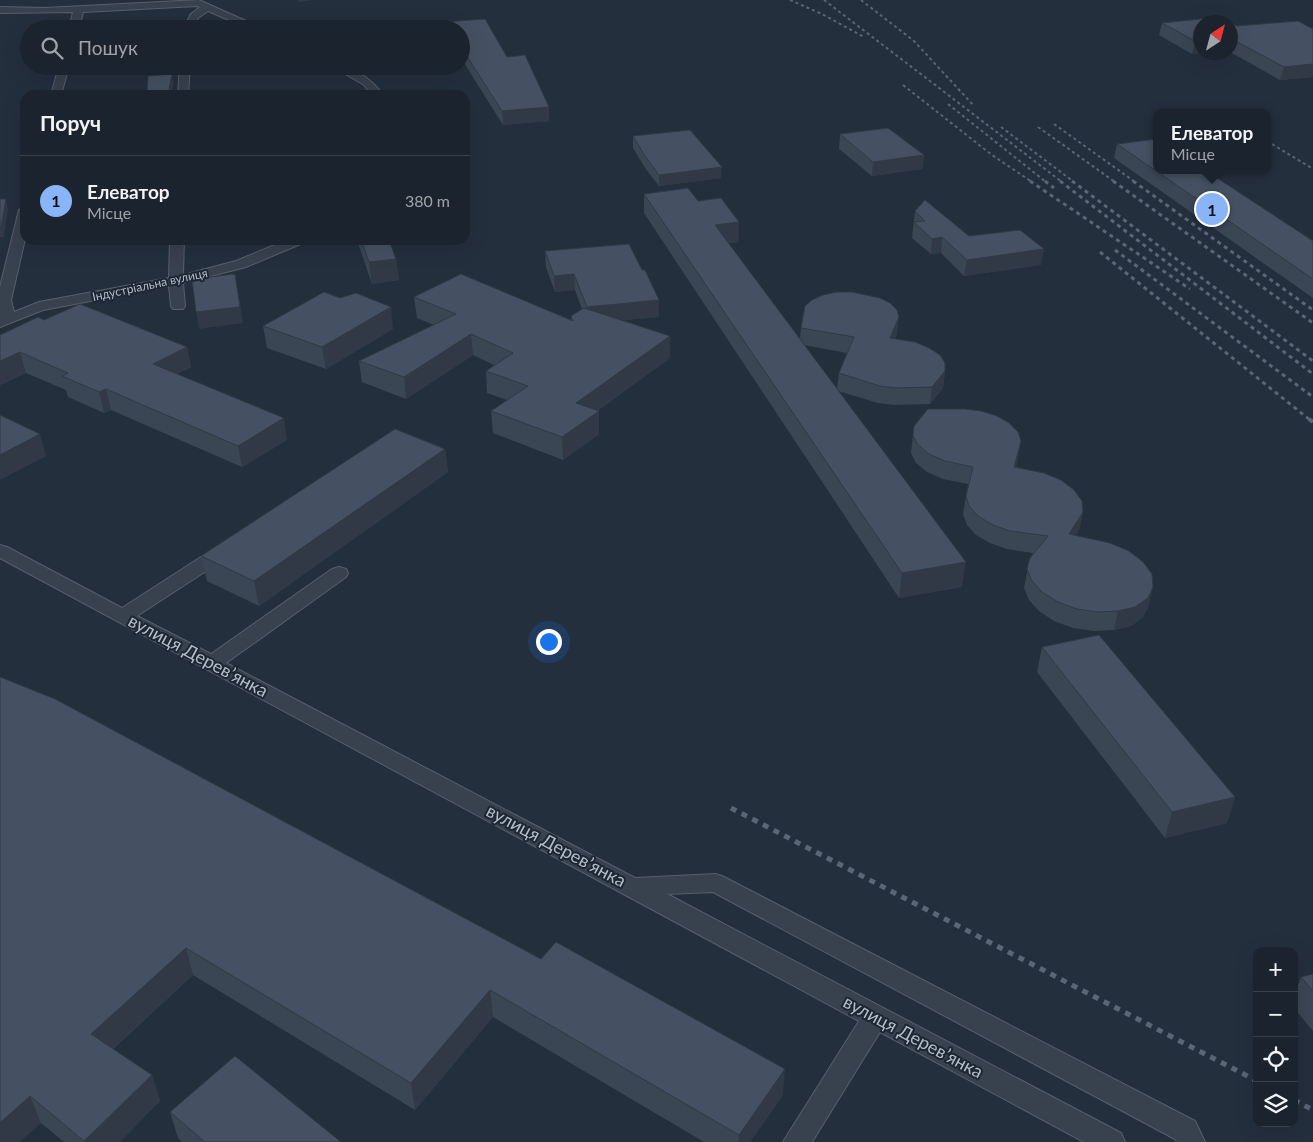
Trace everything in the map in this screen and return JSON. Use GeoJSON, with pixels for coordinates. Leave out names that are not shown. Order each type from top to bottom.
{"type":"FeatureCollection","features":[{"type":"Feature","properties":{"kind":"street"},"geometry":{"type":"LineString","coordinates":[[0,10],[45,11],[194,1],[238,20]]}},
{"type":"Feature","properties":{"kind":"street"},"geometry":{"type":"LineString","coordinates":[[192,20],[194,16],[207,7]]}},
{"type":"Feature","properties":{"kind":"street"},"geometry":{"type":"LineString","coordinates":[[76,20],[79,9]]}},
{"type":"Feature","properties":{"kind":"street"},"geometry":{"type":"LineString","coordinates":[[57,90],[62,75]]}},
{"type":"Feature","properties":{"kind":"street"},"geometry":{"type":"LineString","coordinates":[[183,90],[184,75]]}},
{"type":"Feature","properties":{"kind":"street"},"geometry":{"type":"LineString","coordinates":[[353,75],[368,83],[374,90]]}},
{"type":"Feature","properties":{"kind":"street"},"geometry":{"type":"LineString","coordinates":[[4,321],[4,300],[20,231]]}},
{"type":"Feature","properties":{"kind":"street"},"geometry":{"type":"LineString","coordinates":[[177,245],[176,281],[178,306]]}},
{"type":"Feature","properties":{"kind":"street","name":"Індустріальна вулиця"},"geometry":{"type":"LineString","coordinates":[[4,321],[39,306],[176,281],[241,264],[286,245]]}},
{"type":"Feature","properties":{"kind":"street"},"geometry":{"type":"LineString","coordinates":[[124,616],[236,543]]}},
{"type":"Feature","properties":{"kind":"street","name":"вулиця Деревʼянка"},"geometry":{"type":"LineString","coordinates":[[0,551],[1111,1142]]}},
{"type":"Feature","properties":{"kind":"street"},"geometry":{"type":"LineString","coordinates":[[212,663],[339,573]]}},
{"type":"Feature","properties":{"kind":"street"},"geometry":{"type":"LineString","coordinates":[[631,887],[716,883],[1185,1130],[1191,1142]]}},
{"type":"Feature","properties":{"kind":"street"},"geometry":{"type":"LineString","coordinates":[[797,1142],[876,1016]]}},
{"type":"Feature","properties":{"kind":"building"},"geometry":{"type":"Polygon","coordinates":[[[485,19],[507,57],[525,55],[549,107],[502,111],[470,61],[470,20],[485,19]]]}},
{"type":"Feature","properties":{"kind":"building"},"geometry":{"type":"Polygon","coordinates":[[[1193,20],[1193,40],[1162,23],[1193,20]]]}},
{"type":"Feature","properties":{"kind":"building"},"geometry":{"type":"Polygon","coordinates":[[[1298,21],[1313,29],[1313,64],[1284,67],[1238,42],[1238,26],[1298,21]]]}},
{"type":"Feature","properties":{"kind":"building"},"geometry":{"type":"Polygon","coordinates":[[[172,75],[169,90],[147,90],[148,76],[172,75]]]}},
{"type":"Feature","properties":{"kind":"building"},"geometry":{"type":"Polygon","coordinates":[[[888,128],[924,155],[873,162],[840,134],[888,128]]]}},
{"type":"Feature","properties":{"kind":"building"},"geometry":{"type":"Polygon","coordinates":[[[690,130],[722,167],[659,175],[633,136],[690,130]]]}},
{"type":"Feature","properties":{"kind":"building"},"geometry":{"type":"Polygon","coordinates":[[[1153,140],[1153,169],[1117,144],[1153,140]]]}},
{"type":"Feature","properties":{"kind":"building"},"geometry":{"type":"Polygon","coordinates":[[[1161,174],[1211,174],[1313,241],[1313,279],[1161,174]]]}},
{"type":"Feature","properties":{"kind":"building"},"geometry":{"type":"Polygon","coordinates":[[[688,188],[698,201],[721,198],[739,222],[715,225],[966,562],[902,573],[644,194],[688,188]]]}},
{"type":"Feature","properties":{"kind":"building"},"geometry":{"type":"Polygon","coordinates":[[[0,199],[6,199],[1,227],[0,227],[0,199]]]}},
{"type":"Feature","properties":{"kind":"building"},"geometry":{"type":"Polygon","coordinates":[[[925,200],[969,236],[1020,230],[1044,249],[967,260],[942,237],[932,239],[914,222],[925,221],[915,211],[925,200]]]}},
{"type":"Feature","properties":{"kind":"building"},"geometry":{"type":"Polygon","coordinates":[[[629,244],[642,270],[645,270],[659,300],[587,307],[574,274],[554,276],[545,251],[629,244]]]}},
{"type":"Feature","properties":{"kind":"building"},"geometry":{"type":"Polygon","coordinates":[[[363,245],[391,245],[396,259],[369,262],[363,245]]]}},
{"type":"Feature","properties":{"kind":"building"},"geometry":{"type":"Polygon","coordinates":[[[235,274],[240,307],[196,312],[192,279],[235,274]]]}},
{"type":"Feature","properties":{"kind":"building"},"geometry":{"type":"Polygon","coordinates":[[[461,274],[573,321],[571,316],[584,308],[670,336],[576,403],[599,411],[562,437],[491,411],[528,386],[486,371],[513,353],[471,334],[404,377],[359,361],[456,314],[414,297],[461,274]]]}},
{"type":"Feature","properties":{"kind":"building"},"geometry":{"type":"Polygon","coordinates":[[[324,292],[340,298],[356,293],[391,307],[322,347],[263,326],[324,292]]]}},
{"type":"Feature","properties":{"kind":"building"},"geometry":{"type":"Polygon","coordinates":[[[837,292],[852,292],[880,298],[890,303],[897,310],[899,317],[890,338],[915,342],[929,348],[940,355],[945,363],[945,371],[932,387],[896,388],[880,386],[839,373],[854,337],[801,328],[805,306],[823,295],[837,292]]]}},
{"type":"Feature","properties":{"kind":"building"},"geometry":{"type":"Polygon","coordinates":[[[80,304],[187,347],[153,364],[284,418],[238,446],[106,389],[99,392],[62,376],[68,373],[20,352],[0,361],[0,335],[38,317],[44,320],[80,304]]]}},
{"type":"Feature","properties":{"kind":"building"},"geometry":{"type":"Polygon","coordinates":[[[928,409],[981,411],[997,416],[1009,423],[1018,432],[1021,441],[1014,467],[1044,473],[1061,480],[1074,490],[1082,501],[1083,512],[1069,534],[1110,543],[1129,551],[1143,562],[1152,574],[1153,587],[1148,598],[1135,607],[1118,611],[1098,612],[1077,609],[1058,602],[1042,592],[1032,581],[1027,569],[1030,558],[1048,536],[1010,531],[993,525],[978,516],[969,506],[966,496],[973,467],[945,461],[929,454],[918,445],[913,436],[914,426],[928,409]]]}},
{"type":"Feature","properties":{"kind":"building"},"geometry":{"type":"Polygon","coordinates":[[[0,415],[40,434],[0,455],[0,415]]]}},
{"type":"Feature","properties":{"kind":"building"},"geometry":{"type":"Polygon","coordinates":[[[395,429],[445,449],[254,581],[201,556],[395,429]]]}},
{"type":"Feature","properties":{"kind":"building"},"geometry":{"type":"Polygon","coordinates":[[[1099,635],[1235,797],[1172,812],[1042,647],[1099,635]]]}},
{"type":"Feature","properties":{"kind":"building"},"geometry":{"type":"Polygon","coordinates":[[[0,677],[55,699],[541,959],[556,942],[785,1069],[739,1135],[490,990],[411,1083],[186,948],[91,1034],[152,1075],[84,1141],[30,1096],[0,1123],[0,677]]]}},
{"type":"Feature","properties":{"kind":"building"},"geometry":{"type":"Polygon","coordinates":[[[1313,974],[1313,991],[1301,977],[1313,974]]]}},
{"type":"Feature","properties":{"kind":"building"},"geometry":{"type":"Polygon","coordinates":[[[235,1056],[341,1142],[205,1142],[170,1112],[235,1056]]]}},
{"type":"Feature","properties":{"kind":"railway"},"geometry":{"type":"LineString","coordinates":[[790,0],[822,14],[864,37]]}},
{"type":"Feature","properties":{"kind":"railway"},"geometry":{"type":"LineString","coordinates":[[824,0],[1062,182]]}},
{"type":"Feature","properties":{"kind":"railway"},"geometry":{"type":"LineString","coordinates":[[861,0],[914,41],[974,106]]}},
{"type":"Feature","properties":{"kind":"railway"},"geometry":{"type":"LineString","coordinates":[[903,85],[992,155],[1032,182]]}},
{"type":"Feature","properties":{"kind":"railway"},"geometry":{"type":"LineString","coordinates":[[948,104],[1046,182]]}},
{"type":"Feature","properties":{"kind":"railway"},"geometry":{"type":"LineString","coordinates":[[1054,124],[1135,182]]}},
{"type":"Feature","properties":{"kind":"railway"},"geometry":{"type":"LineString","coordinates":[[1001,127],[1074,182]]}},
{"type":"Feature","properties":{"kind":"railway"},"geometry":{"type":"LineString","coordinates":[[1038,127],[1115,182]]}},
{"type":"Feature","properties":{"kind":"railway"},"geometry":{"type":"LineString","coordinates":[[1271,143],[1313,169]]}},
{"type":"Feature","properties":{"kind":"railway"},"geometry":{"type":"LineString","coordinates":[[1030,181],[1190,289]]}},
{"type":"Feature","properties":{"kind":"railway"},"geometry":{"type":"LineString","coordinates":[[1045,181],[1054,188]]}},
{"type":"Feature","properties":{"kind":"railway"},"geometry":{"type":"LineString","coordinates":[[1060,181],[1313,374]]}},
{"type":"Feature","properties":{"kind":"railway"},"geometry":{"type":"LineString","coordinates":[[1072,181],[1313,361]]}},
{"type":"Feature","properties":{"kind":"railway"},"geometry":{"type":"LineString","coordinates":[[1113,181],[1313,323]]}},
{"type":"Feature","properties":{"kind":"railway"},"geometry":{"type":"LineString","coordinates":[[1133,181],[1313,310]]}},
{"type":"Feature","properties":{"kind":"railway"},"geometry":{"type":"LineString","coordinates":[[1115,250],[1313,397]]}},
{"type":"Feature","properties":{"kind":"railway"},"geometry":{"type":"LineString","coordinates":[[1100,252],[1310,420]]}},
{"type":"Feature","properties":{"kind":"railway"},"geometry":{"type":"LineString","coordinates":[[1309,419],[1313,422]]}},
{"type":"Feature","properties":{"kind":"railway"},"geometry":{"type":"LineString","coordinates":[[731,808],[1253,1079]]}},
{"type":"Feature","properties":{"kind":"railway"},"geometry":{"type":"LineString","coordinates":[[1298,1102],[1313,1110]]}},
{"type":"Feature","properties":{"kind":"place","name":"Елеватор"},"geometry":{"type":"Point","coordinates":[1212,209]}}]}
